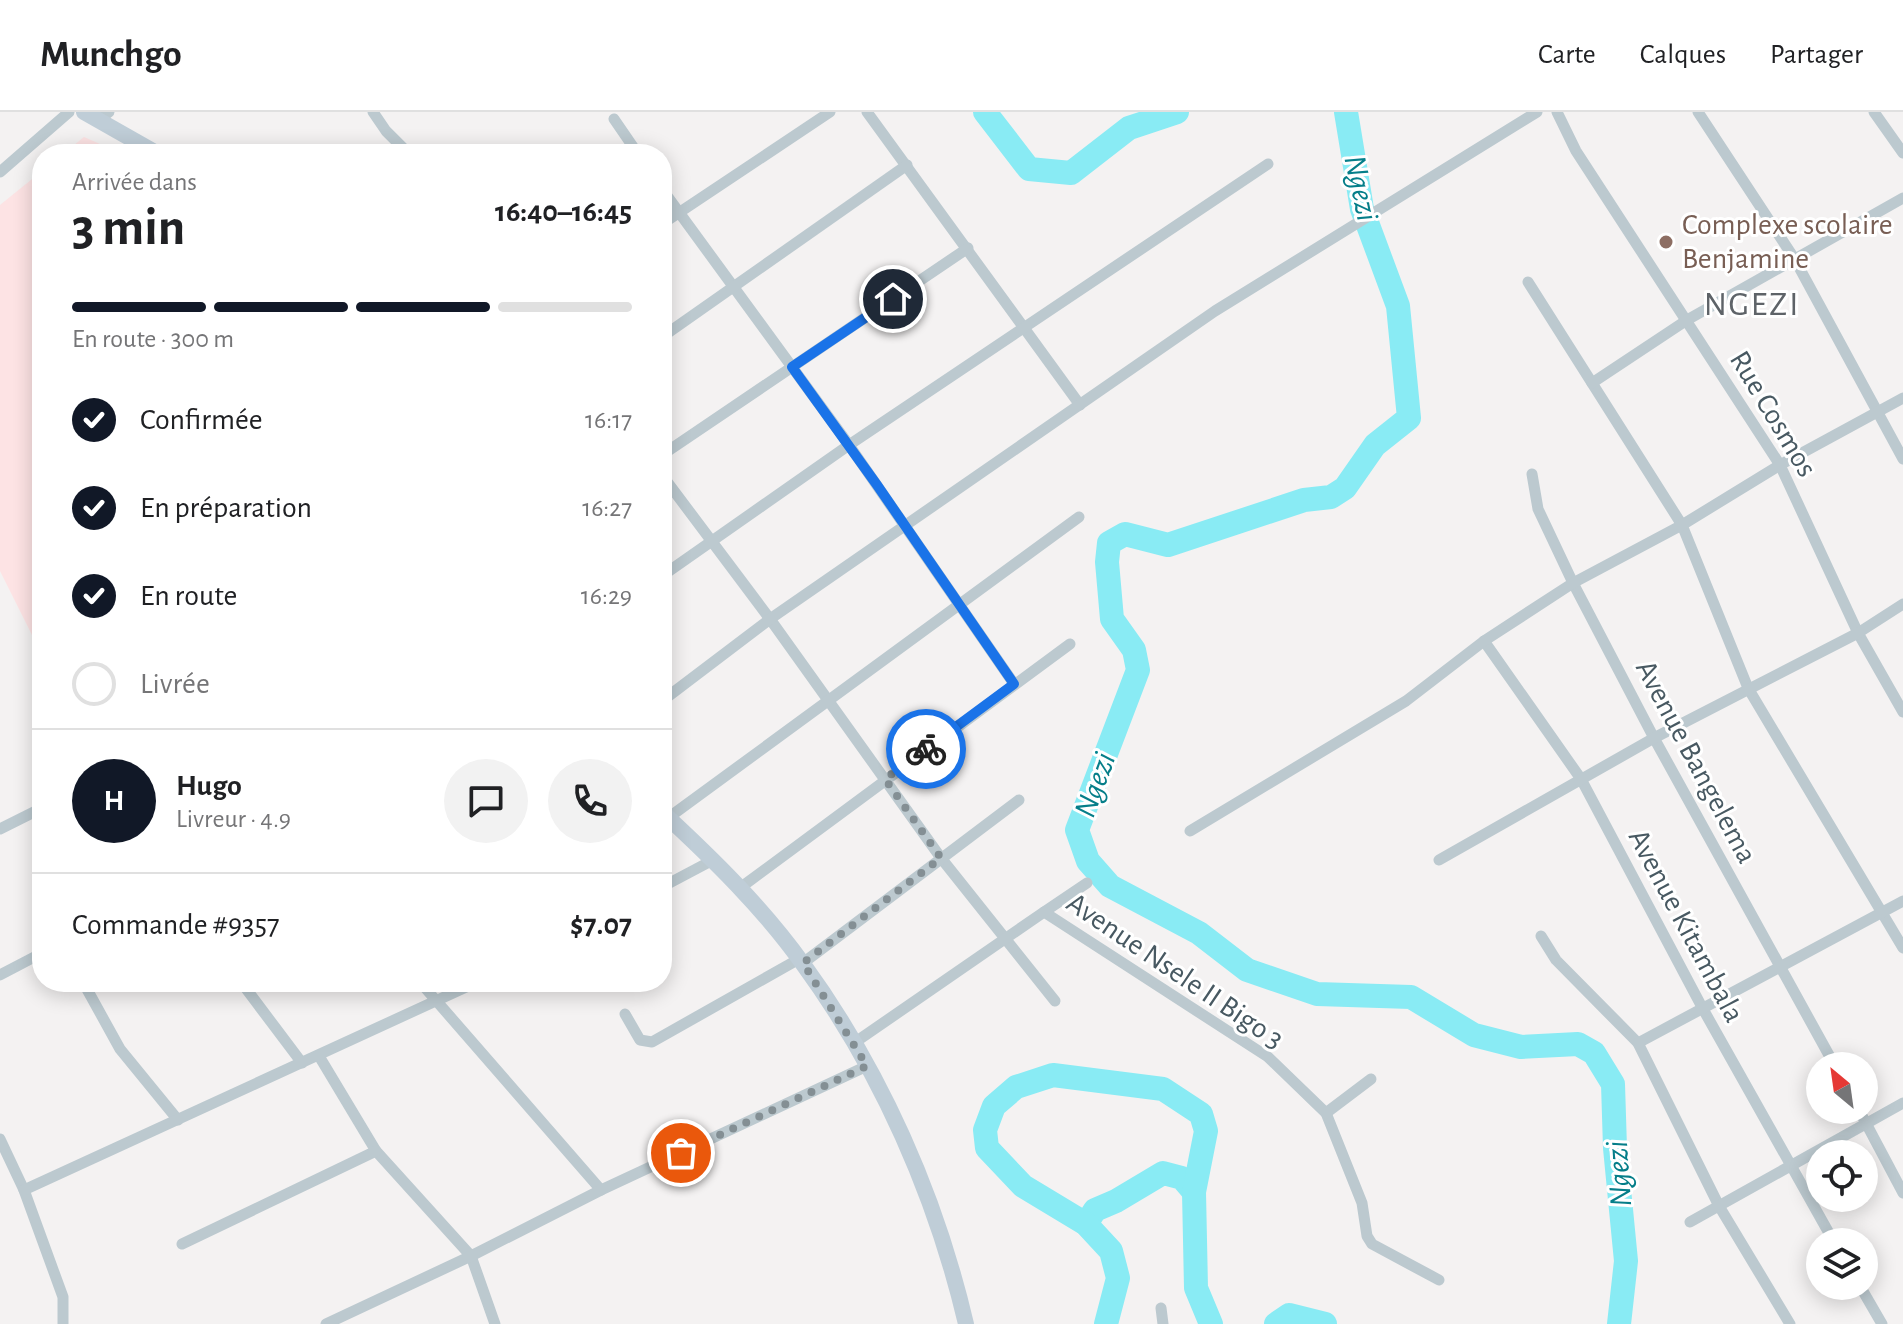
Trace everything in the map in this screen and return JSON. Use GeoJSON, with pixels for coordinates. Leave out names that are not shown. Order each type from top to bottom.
{"type":"FeatureCollection","features":[{"type":"Feature","properties":{"kind":"street"},"geometry":{"type":"LineString","coordinates":[[32,144],[69,112]]}},
{"type":"Feature","properties":{"kind":"street"},"geometry":{"type":"LineString","coordinates":[[373,112],[399,144]]}},
{"type":"Feature","properties":{"kind":"street"},"geometry":{"type":"LineString","coordinates":[[672,218],[830,112]]}},
{"type":"Feature","properties":{"kind":"street"},"geometry":{"type":"LineString","coordinates":[[867,112],[1080,405]]}},
{"type":"Feature","properties":{"kind":"street"},"geometry":{"type":"LineString","coordinates":[[672,693],[770,619],[1215,311],[1537,112]]}},
{"type":"Feature","properties":{"kind":"street","name":"Rue Cosmos"},"geometry":{"type":"LineString","coordinates":[[1557,112],[1576,151],[1780,465],[1858,633],[1903,712]]}},
{"type":"Feature","properties":{"kind":"street"},"geometry":{"type":"LineString","coordinates":[[1698,112],[1794,258],[1903,459]]}},
{"type":"Feature","properties":{"kind":"street"},"geometry":{"type":"LineString","coordinates":[[1874,112],[1903,153]]}},
{"type":"Feature","properties":{"kind":"street"},"geometry":{"type":"LineString","coordinates":[[98,115],[143,144]]}},
{"type":"Feature","properties":{"kind":"street"},"geometry":{"type":"LineString","coordinates":[[614,119],[628,144]]}},
{"type":"Feature","properties":{"kind":"street"},"geometry":{"type":"LineString","coordinates":[[0,172],[32,144]]}},
{"type":"Feature","properties":{"kind":"street"},"geometry":{"type":"LineString","coordinates":[[672,569],[849,445],[1268,164]]}},
{"type":"Feature","properties":{"kind":"street"},"geometry":{"type":"LineString","coordinates":[[672,330],[907,165]]}},
{"type":"Feature","properties":{"kind":"street"},"geometry":{"type":"LineString","coordinates":[[1592,383],[1687,320],[1903,198]]}},
{"type":"Feature","properties":{"kind":"street"},"geometry":{"type":"LineString","coordinates":[[672,203],[849,445],[1014,684]]}},
{"type":"Feature","properties":{"kind":"street"},"geometry":{"type":"LineString","coordinates":[[672,448],[968,248]]}},
{"type":"Feature","properties":{"kind":"street"},"geometry":{"type":"LineString","coordinates":[[1528,282],[1682,525],[1748,688],[1903,948]]}},
{"type":"Feature","properties":{"kind":"street"},"geometry":{"type":"LineString","coordinates":[[1190,831],[1406,701],[1484,641],[1573,583],[1682,525],[1780,465],[1903,398]]}},
{"type":"Feature","properties":{"kind":"street","name":"Avenue Bangelema"},"geometry":{"type":"LineString","coordinates":[[1532,474],[1538,509],[1573,583],[1654,738],[1827,1052]]}},
{"type":"Feature","properties":{"kind":"street"},"geometry":{"type":"LineString","coordinates":[[672,488],[829,700],[941,858],[1055,1001]]}},
{"type":"Feature","properties":{"kind":"street"},"geometry":{"type":"LineString","coordinates":[[672,810],[829,700],[1079,517]]}},
{"type":"Feature","properties":{"kind":"street"},"geometry":{"type":"LineString","coordinates":[[1439,860],[1654,738],[1858,633],[1903,604]]}},
{"type":"Feature","properties":{"kind":"street","name":"Avenue Kitambala"},"geometry":{"type":"LineString","coordinates":[[1484,641],[1581,779],[1703,1009],[1826,1228]]}},
{"type":"Feature","properties":{"kind":"street"},"geometry":{"type":"LineString","coordinates":[[740,888],[1070,644]]}},
{"type":"Feature","properties":{"kind":"street"},"geometry":{"type":"LineString","coordinates":[[625,1014],[640,1040],[652,1042],[801,961],[1019,800]]}},
{"type":"Feature","properties":{"kind":"street"},"geometry":{"type":"LineString","coordinates":[[0,829],[32,813]]}},
{"type":"Feature","properties":{"kind":"street"},"geometry":{"type":"LineString","coordinates":[[672,822],[740,888],[801,961],[854,1043],[896,1120],[927,1191],[966,1324]]}},
{"type":"Feature","properties":{"kind":"street"},"geometry":{"type":"LineString","coordinates":[[672,882],[713,860]]}},
{"type":"Feature","properties":{"kind":"street"},"geometry":{"type":"LineString","coordinates":[[1044,912],[1087,883]]}},
{"type":"Feature","properties":{"kind":"street"},"geometry":{"type":"LineString","coordinates":[[1638,1043],[1903,901]]}},
{"type":"Feature","properties":{"kind":"street","name":"Avenue Nsele II Bigo 3"},"geometry":{"type":"LineString","coordinates":[[854,1043],[1044,912],[1268,1057],[1326,1113],[1362,1203],[1367,1236],[1372,1244],[1439,1280]]}},
{"type":"Feature","properties":{"kind":"street"},"geometry":{"type":"LineString","coordinates":[[1541,936],[1556,960],[1638,1043],[1719,1206],[1790,1324]]}},
{"type":"Feature","properties":{"kind":"street"},"geometry":{"type":"LineString","coordinates":[[0,975],[32,958]]}},
{"type":"Feature","properties":{"kind":"street"},"geometry":{"type":"LineString","coordinates":[[89,992],[120,1049],[178,1120]]}},
{"type":"Feature","properties":{"kind":"street"},"geometry":{"type":"LineString","coordinates":[[249,992],[302,1063]]}},
{"type":"Feature","properties":{"kind":"street"},"geometry":{"type":"LineString","coordinates":[[429,992],[601,1190]]}},
{"type":"Feature","properties":{"kind":"street"},"geometry":{"type":"LineString","coordinates":[[24,1190],[458,992]]}},
{"type":"Feature","properties":{"kind":"street"},"geometry":{"type":"LineString","coordinates":[[319,1056],[376,1151],[471,1256],[495,1324]]}},
{"type":"Feature","properties":{"kind":"street"},"geometry":{"type":"LineString","coordinates":[[326,1324],[601,1190],[867,1066]]}},
{"type":"Feature","properties":{"kind":"street"},"geometry":{"type":"LineString","coordinates":[[1326,1113],[1371,1079]]}},
{"type":"Feature","properties":{"kind":"street"},"geometry":{"type":"LineString","coordinates":[[1690,1222],[1903,1103]]}},
{"type":"Feature","properties":{"kind":"street"},"geometry":{"type":"LineString","coordinates":[[1867,1125],[1903,1193]]}},
{"type":"Feature","properties":{"kind":"street"},"geometry":{"type":"LineString","coordinates":[[0,1139],[24,1190],[63,1297],[63,1324]]}},
{"type":"Feature","properties":{"kind":"street"},"geometry":{"type":"LineString","coordinates":[[182,1244],[376,1151]]}},
{"type":"Feature","properties":{"kind":"street"},"geometry":{"type":"LineString","coordinates":[[1868,1300],[1882,1324]]}},
{"type":"Feature","properties":{"kind":"street"},"geometry":{"type":"LineString","coordinates":[[1161,1308],[1163,1324]]}},
{"type":"Feature","properties":{"kind":"shaded area"},"geometry":{"type":"Polygon","coordinates":[[[84,137],[100,144],[75,144],[84,137]]]}},
{"type":"Feature","properties":{"kind":"shaded area"},"geometry":{"type":"Polygon","coordinates":[[[32,179],[32,635],[0,571],[0,205],[32,179]]]}},
{"type":"Feature","properties":{"kind":"waterway","name":"Ngezi"},"geometry":{"type":"LineString","coordinates":[[985,112],[1029,169],[1071,173],[1129,128],[1177,112]]}},
{"type":"Feature","properties":{"kind":"waterway","name":"Ngezi"},"geometry":{"type":"LineString","coordinates":[[1346,112],[1362,209],[1398,306],[1409,418],[1375,445],[1345,488],[1331,497],[1304,500],[1168,545],[1125,534],[1109,543],[1107,562],[1112,619],[1134,650],[1138,670],[1077,830],[1088,861],[1110,886],[1199,933],[1247,970],[1317,994],[1411,997],[1474,1035],[1521,1047],[1578,1044],[1594,1053],[1613,1084],[1615,1148],[1626,1261],[1619,1324]]}},
{"type":"Feature","properties":{"kind":"waterway","name":"Ngezi"},"geometry":{"type":"LineString","coordinates":[[1106,1324],[1118,1278],[1111,1251],[1086,1224],[1023,1186],[987,1148],[985,1130],[994,1106],[1016,1087],[1053,1075],[1163,1089],[1201,1114],[1206,1131],[1194,1192],[1196,1288],[1211,1324]]}},
{"type":"Feature","properties":{"kind":"waterway"},"geometry":{"type":"LineString","coordinates":[[1086,1224],[1095,1210],[1163,1173],[1182,1178],[1194,1192]]}},
{"type":"Feature","properties":{"kind":"waterway","name":"Ngezi"},"geometry":{"type":"LineString","coordinates":[[1276,1324],[1289,1315],[1325,1324]]}},
{"type":"Feature","properties":{"kind":"way so far"},"geometry":{"type":"LineString","coordinates":[[681,1153],[867,1066],[803,963],[941,858],[885,779],[926,749]]}},
{"type":"Feature","properties":{"kind":"place","name":"Complexe scolaire Benjamine"},"geometry":{"type":"Point","coordinates":[1666,242]}},
{"type":"Feature","properties":{"kind":"district","name":"NGEZI"},"geometry":{"type":"Point","coordinates":[1752,305]}},
{"type":"Feature","properties":{"kind":"route"},"geometry":{"type":"LineString","coordinates":[[893,299],[792,367],[1014,684],[926,749]]}}]}
